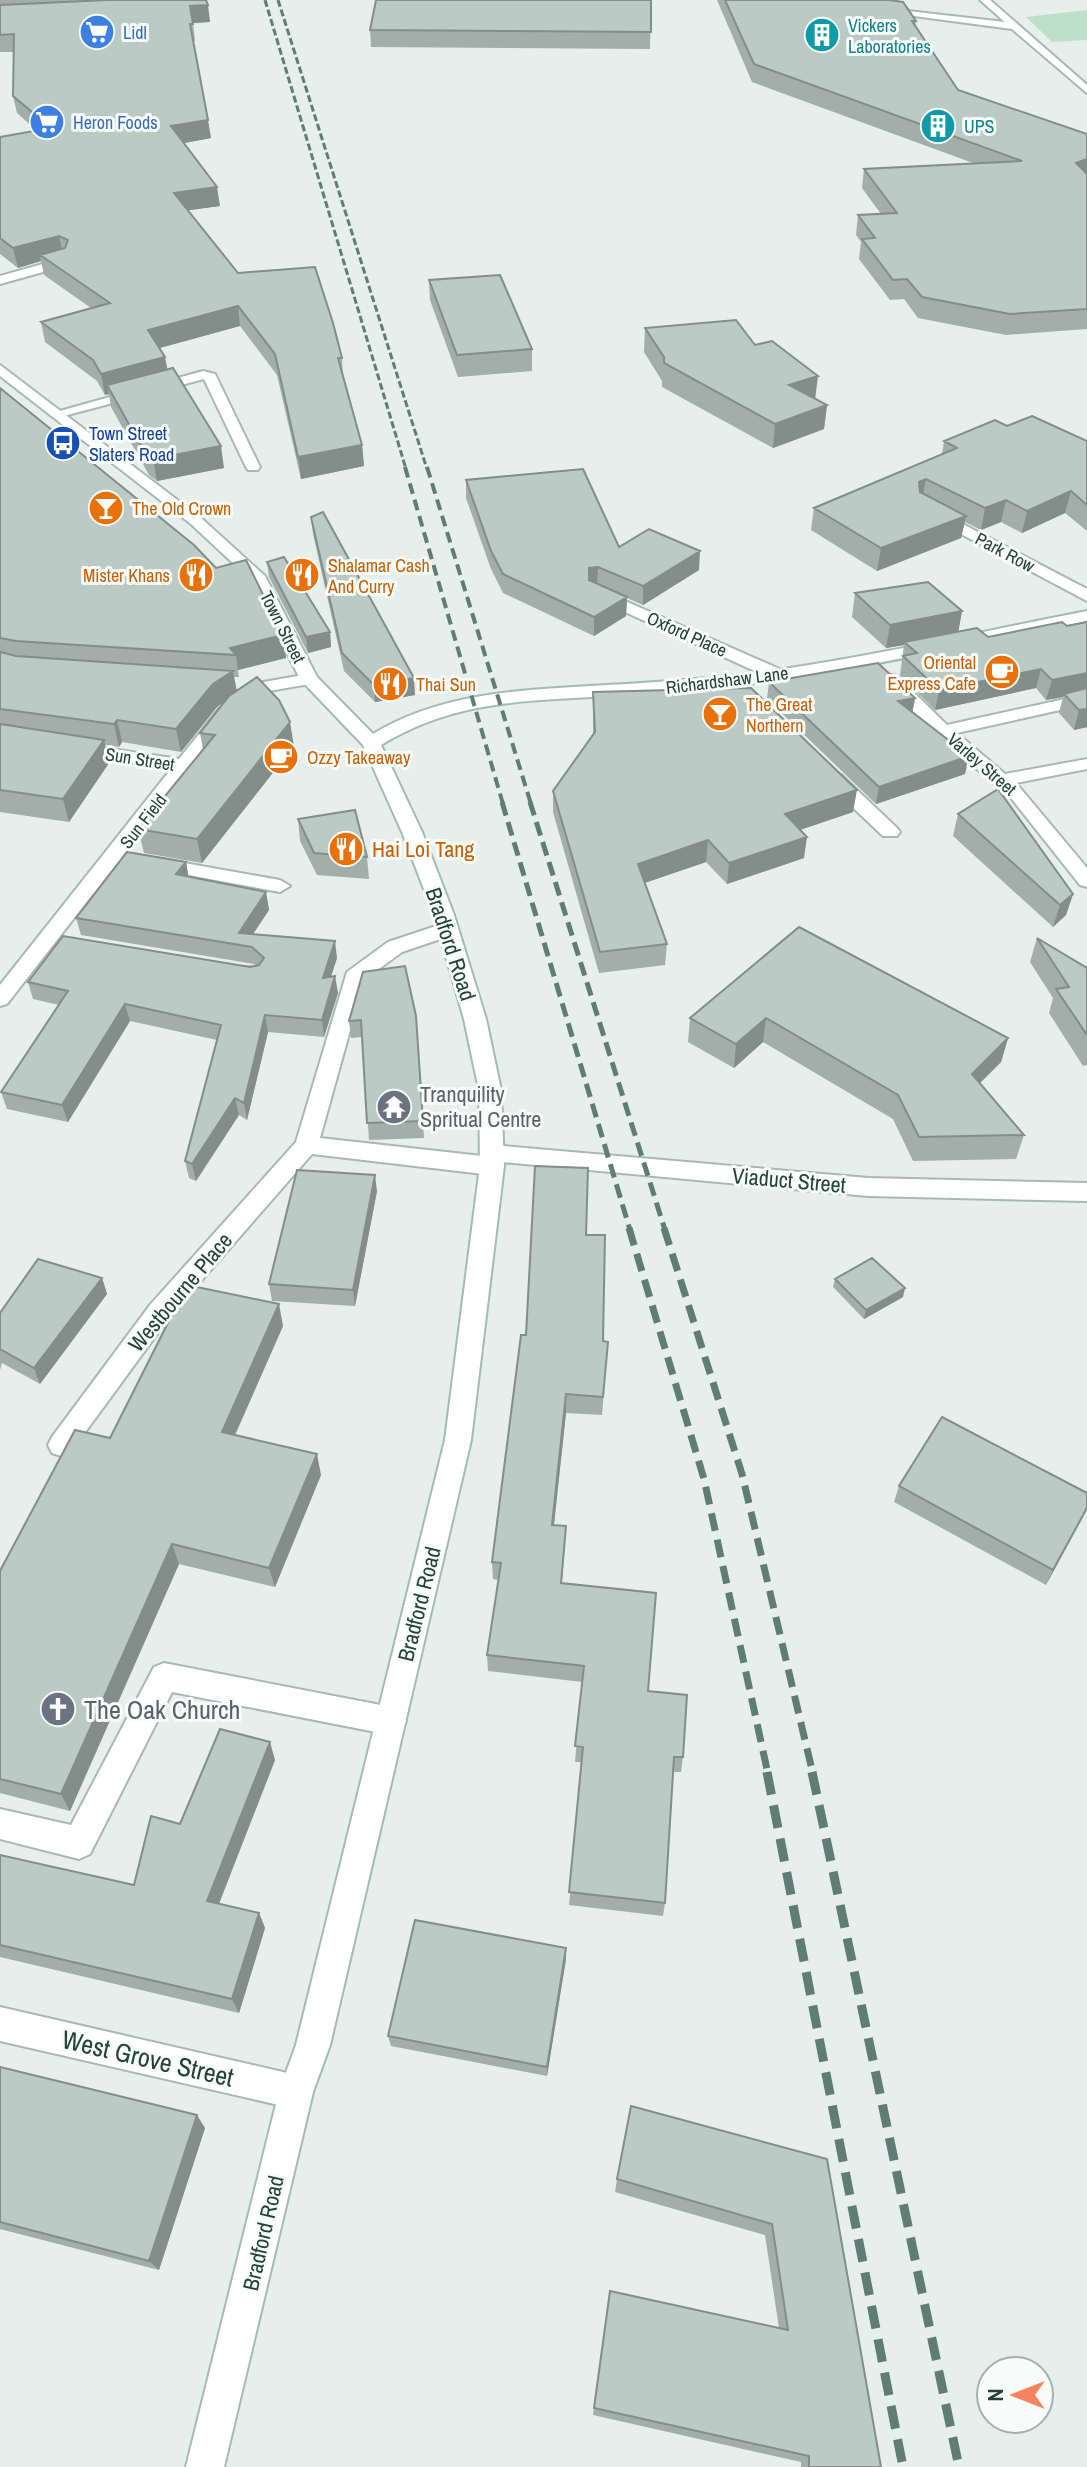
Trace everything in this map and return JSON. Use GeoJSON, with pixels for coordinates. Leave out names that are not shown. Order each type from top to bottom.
{"type":"FeatureCollection","features":[{"type":"Feature","properties":{"kind":"street"},"geometry":{"type":"LineString","coordinates":[[985,0],[1087,90]]}},
{"type":"Feature","properties":{"kind":"street"},"geometry":{"type":"LineString","coordinates":[[873,10],[1013,26]]}},
{"type":"Feature","properties":{"kind":"street"},"geometry":{"type":"LineString","coordinates":[[0,280],[64,262]]}},
{"type":"Feature","properties":{"kind":"street","name":"Town Street"},"geometry":{"type":"LineString","coordinates":[[0,369],[196,521],[259,579],[309,679],[371,743]]}},
{"type":"Feature","properties":{"kind":"street"},"geometry":{"type":"LineString","coordinates":[[56,414],[208,374],[253,467]]}},
{"type":"Feature","properties":{"kind":"street","name":"Park Row"},"geometry":{"type":"LineString","coordinates":[[923,508],[1087,596]]}},
{"type":"Feature","properties":{"kind":"street","name":"Oxford Place"},"geometry":{"type":"LineString","coordinates":[[596,593],[778,675]]}},
{"type":"Feature","properties":{"kind":"street","name":"Richardshaw Lane"},"geometry":{"type":"LineString","coordinates":[[371,743],[399,726],[455,705],[521,696],[778,675],[1087,616]]}},
{"type":"Feature","properties":{"kind":"street","name":"Varley Street"},"geometry":{"type":"LineString","coordinates":[[866,657],[943,731],[1018,794],[1087,881]]}},
{"type":"Feature","properties":{"kind":"street","name":"Sun Field"},"geometry":{"type":"LineString","coordinates":[[0,999],[225,713],[264,687],[309,679]]}},
{"type":"Feature","properties":{"kind":"street"},"geometry":{"type":"LineString","coordinates":[[736,680],[753,699]]}},
{"type":"Feature","properties":{"kind":"street"},"geometry":{"type":"LineString","coordinates":[[234,685],[264,687]]}},
{"type":"Feature","properties":{"kind":"street"},"geometry":{"type":"LineString","coordinates":[[943,731],[1087,699]]}},
{"type":"Feature","properties":{"kind":"street","name":"Bradford Road"},"geometry":{"type":"LineString","coordinates":[[205,2467],[296,2092],[313,2045],[458,1440],[492,1159],[490,1090],[475,1019],[448,929],[412,832],[371,743]]}},
{"type":"Feature","properties":{"kind":"street","name":"Sun Street"},"geometry":{"type":"LineString","coordinates":[[62,747],[186,766]]}},
{"type":"Feature","properties":{"kind":"street"},"geometry":{"type":"LineString","coordinates":[[1001,780],[1087,764]]}},
{"type":"Feature","properties":{"kind":"street"},"geometry":{"type":"LineString","coordinates":[[824,770],[890,832]]}},
{"type":"Feature","properties":{"kind":"street"},"geometry":{"type":"LineString","coordinates":[[114,857],[280,886]]}},
{"type":"Feature","properties":{"kind":"street","name":"Westbourne Place"},"geometry":{"type":"LineString","coordinates":[[61,1445],[159,1312],[307,1145],[354,977],[395,947],[448,929]]}},
{"type":"Feature","properties":{"kind":"street"},"geometry":{"type":"LineString","coordinates":[[46,939],[75,944]]}},
{"type":"Feature","properties":{"kind":"street"},"geometry":{"type":"LineString","coordinates":[[307,1145],[492,1159]]}},
{"type":"Feature","properties":{"kind":"street","name":"Viaduct Street"},"geometry":{"type":"LineString","coordinates":[[492,1159],[868,1187],[1087,1192]]}},
{"type":"Feature","properties":{"kind":"street"},"geometry":{"type":"LineString","coordinates":[[0,1824],[79,1843],[164,1677],[391,1721]]}},
{"type":"Feature","properties":{"kind":"street","name":"West Grove Street"},"geometry":{"type":"LineString","coordinates":[[0,2024],[296,2092]]}},
{"type":"Feature","properties":{"kind":"green space"},"geometry":{"type":"Polygon","coordinates":[[[1087,10],[1087,40],[1052,42],[1026,17],[1087,10]]]}},
{"type":"Feature","properties":{"kind":"building"},"geometry":{"type":"Polygon","coordinates":[[[107,0],[206,0],[208,5],[190,6],[193,24],[190,24],[208,120],[171,126],[217,187],[174,193],[238,273],[315,267],[333,323],[342,358],[338,358],[362,445],[298,457],[275,354],[238,306],[148,330],[165,357],[101,374],[93,360],[41,322],[110,303],[40,255],[65,248],[68,240],[59,236],[13,248],[0,238],[0,137],[51,128],[13,96],[14,34],[0,35],[0,5],[107,0]]]}},
{"type":"Feature","properties":{"kind":"building"},"geometry":{"type":"Polygon","coordinates":[[[376,0],[651,0],[651,32],[370,30],[376,0]]]}},
{"type":"Feature","properties":{"kind":"building"},"geometry":{"type":"Polygon","coordinates":[[[725,0],[903,2],[916,21],[912,21],[958,90],[1087,134],[1087,159],[1076,163],[1087,174],[1087,309],[1010,314],[922,297],[907,279],[893,280],[862,239],[875,238],[858,215],[897,213],[864,169],[1022,161],[754,64],[725,0]]]}},
{"type":"Feature","properties":{"kind":"building"},"geometry":{"type":"Polygon","coordinates":[[[500,275],[532,349],[457,355],[429,280],[500,275]]]}},
{"type":"Feature","properties":{"kind":"building"},"geometry":{"type":"Polygon","coordinates":[[[736,320],[755,345],[772,341],[818,376],[789,385],[827,405],[775,424],[664,363],[664,357],[645,328],[736,320]]]}},
{"type":"Feature","properties":{"kind":"building"},"geometry":{"type":"Polygon","coordinates":[[[173,368],[221,446],[153,459],[145,453],[107,385],[173,368]]]}},
{"type":"Feature","properties":{"kind":"building"},"geometry":{"type":"Polygon","coordinates":[[[0,388],[194,545],[216,568],[246,560],[283,635],[230,648],[236,655],[0,638],[0,388]]]}},
{"type":"Feature","properties":{"kind":"building"},"geometry":{"type":"Polygon","coordinates":[[[1032,416],[1087,441],[1087,505],[1071,491],[1027,511],[1006,500],[985,508],[926,479],[919,482],[920,492],[966,516],[881,548],[814,508],[957,448],[944,441],[995,420],[1007,426],[1032,416]]]}},
{"type":"Feature","properties":{"kind":"building"},"geometry":{"type":"Polygon","coordinates":[[[583,469],[619,547],[649,529],[700,551],[643,586],[598,567],[589,568],[589,580],[627,597],[594,617],[503,574],[491,551],[466,480],[583,469]]]}},
{"type":"Feature","properties":{"kind":"building"},"geometry":{"type":"Polygon","coordinates":[[[323,512],[414,678],[374,685],[342,653],[311,517],[323,512]]]}},
{"type":"Feature","properties":{"kind":"building"},"geometry":{"type":"Polygon","coordinates":[[[284,557],[330,632],[306,637],[267,562],[284,557]]]}},
{"type":"Feature","properties":{"kind":"building"},"geometry":{"type":"Polygon","coordinates":[[[928,582],[962,611],[890,625],[855,593],[928,582]]]}},
{"type":"Feature","properties":{"kind":"building"},"geometry":{"type":"Polygon","coordinates":[[[1062,622],[1067,626],[1087,622],[1087,673],[1052,680],[1041,669],[939,690],[903,656],[917,653],[904,642],[977,628],[988,637],[1062,622]]]}},
{"type":"Feature","properties":{"kind":"building"},"geometry":{"type":"Polygon","coordinates":[[[0,652],[16,656],[233,671],[213,684],[176,729],[117,720],[114,724],[0,709],[0,652]]]}},
{"type":"Feature","properties":{"kind":"building"},"geometry":{"type":"Polygon","coordinates":[[[878,663],[915,698],[898,701],[969,756],[879,787],[769,682],[878,663]]]}},
{"type":"Feature","properties":{"kind":"building"},"geometry":{"type":"Polygon","coordinates":[[[257,677],[279,700],[290,722],[197,839],[138,829],[215,735],[200,733],[229,696],[257,677]]]}},
{"type":"Feature","properties":{"kind":"building"},"geometry":{"type":"Polygon","coordinates":[[[751,688],[857,790],[785,814],[807,837],[729,863],[708,840],[638,864],[667,944],[600,952],[553,791],[595,732],[593,692],[751,688]]]}},
{"type":"Feature","properties":{"kind":"building"},"geometry":{"type":"Polygon","coordinates":[[[1087,688],[1087,709],[1079,710],[1064,694],[1087,688]]]}},
{"type":"Feature","properties":{"kind":"building"},"geometry":{"type":"Polygon","coordinates":[[[0,724],[104,740],[63,799],[0,790],[0,724]]]}},
{"type":"Feature","properties":{"kind":"building"},"geometry":{"type":"Polygon","coordinates":[[[998,789],[1073,894],[1060,905],[958,814],[998,789]]]}},
{"type":"Feature","properties":{"kind":"building"},"geometry":{"type":"Polygon","coordinates":[[[355,810],[367,857],[314,853],[298,819],[355,810]]]}},
{"type":"Feature","properties":{"kind":"building"},"geometry":{"type":"Polygon","coordinates":[[[127,852],[186,862],[176,874],[266,892],[239,933],[335,941],[323,978],[335,976],[322,1020],[265,1015],[244,1103],[235,1098],[192,1164],[185,1161],[221,1025],[125,1004],[62,1105],[1,1092],[68,991],[28,982],[63,936],[250,967],[259,965],[264,958],[252,947],[76,918],[127,852]]]}},
{"type":"Feature","properties":{"kind":"building"},"geometry":{"type":"Polygon","coordinates":[[[799,927],[1008,1038],[972,1074],[1024,1135],[919,1137],[898,1095],[766,1018],[736,1044],[690,1018],[799,927]]]}},
{"type":"Feature","properties":{"kind":"building"},"geometry":{"type":"Polygon","coordinates":[[[1037,938],[1087,968],[1087,1035],[1056,989],[1069,987],[1037,938]]]}},
{"type":"Feature","properties":{"kind":"building"},"geometry":{"type":"Polygon","coordinates":[[[405,966],[416,1016],[423,1121],[367,1123],[361,1020],[349,1021],[363,972],[405,966]]]}},
{"type":"Feature","properties":{"kind":"building"},"geometry":{"type":"Polygon","coordinates":[[[535,1166],[588,1168],[586,1235],[605,1235],[603,1341],[608,1342],[603,1397],[566,1394],[552,1525],[566,1526],[561,1583],[656,1593],[648,1691],[687,1695],[683,1757],[674,1757],[665,1903],[569,1892],[583,1747],[575,1746],[584,1666],[487,1655],[501,1563],[492,1562],[521,1335],[526,1335],[535,1166]]]}},
{"type":"Feature","properties":{"kind":"building"},"geometry":{"type":"Polygon","coordinates":[[[297,1170],[375,1175],[353,1290],[269,1284],[297,1170]]]}},
{"type":"Feature","properties":{"kind":"building"},"geometry":{"type":"Polygon","coordinates":[[[872,1258],[905,1288],[866,1310],[835,1279],[872,1258]]]}},
{"type":"Feature","properties":{"kind":"building"},"geometry":{"type":"Polygon","coordinates":[[[38,1259],[102,1278],[34,1368],[0,1349],[0,1313],[38,1259]]]}},
{"type":"Feature","properties":{"kind":"building"},"geometry":{"type":"Polygon","coordinates":[[[187,1285],[279,1304],[222,1432],[317,1454],[269,1568],[172,1544],[61,1794],[0,1779],[0,1571],[75,1430],[110,1438],[187,1285]]]}},
{"type":"Feature","properties":{"kind":"building"},"geometry":{"type":"Polygon","coordinates":[[[942,1417],[1087,1493],[1087,1508],[1053,1570],[899,1486],[942,1417]]]}},
{"type":"Feature","properties":{"kind":"building"},"geometry":{"type":"Polygon","coordinates":[[[220,1729],[270,1742],[207,1901],[259,1913],[232,1999],[0,1945],[0,1855],[134,1885],[151,1816],[180,1824],[220,1729]]]}},
{"type":"Feature","properties":{"kind":"building"},"geometry":{"type":"Polygon","coordinates":[[[415,1920],[566,1948],[547,2067],[388,2036],[415,1920]]]}},
{"type":"Feature","properties":{"kind":"building"},"geometry":{"type":"Polygon","coordinates":[[[0,2067],[197,2115],[149,2261],[0,2222],[0,2067]]]}},
{"type":"Feature","properties":{"kind":"building"},"geometry":{"type":"Polygon","coordinates":[[[631,2106],[827,2159],[881,2467],[809,2467],[809,2456],[594,2408],[610,2291],[788,2330],[772,2224],[617,2179],[631,2106]]]}},
{"type":"Feature","properties":{"kind":"railway"},"geometry":{"type":"LineString","coordinates":[[265,0],[406,469]]}},
{"type":"Feature","properties":{"kind":"railway"},"geometry":{"type":"LineString","coordinates":[[278,0],[427,469]]}},
{"type":"Feature","properties":{"kind":"railway"},"geometry":{"type":"LineString","coordinates":[[405,467],[503,804]]}},
{"type":"Feature","properties":{"kind":"railway"},"geometry":{"type":"LineString","coordinates":[[427,467],[531,804]]}},
{"type":"Feature","properties":{"kind":"railway"},"geometry":{"type":"LineString","coordinates":[[502,802],[630,1230]]}},
{"type":"Feature","properties":{"kind":"railway"},"geometry":{"type":"LineString","coordinates":[[530,802],[665,1230]]}},
{"type":"Feature","properties":{"kind":"railway"},"geometry":{"type":"LineString","coordinates":[[629,1228],[704,1479],[768,1774]]}},
{"type":"Feature","properties":{"kind":"railway"},"geometry":{"type":"LineString","coordinates":[[664,1228],[742,1474],[813,1774]]}},
{"type":"Feature","properties":{"kind":"railway"},"geometry":{"type":"LineString","coordinates":[[767,1772],[903,2467]]}},
{"type":"Feature","properties":{"kind":"railway"},"geometry":{"type":"LineString","coordinates":[[812,1772],[959,2467]]}},
{"type":"Feature","properties":{"kind":"place","name":"Lidl"},"geometry":{"type":"Point","coordinates":[97,32]}},
{"type":"Feature","properties":{"kind":"place","name":"Vickers Laboratories"},"geometry":{"type":"Point","coordinates":[822,35]}},
{"type":"Feature","properties":{"kind":"place","name":"Heron Foods"},"geometry":{"type":"Point","coordinates":[47,122]}},
{"type":"Feature","properties":{"kind":"place","name":"UPS"},"geometry":{"type":"Point","coordinates":[938,126]}},
{"type":"Feature","properties":{"kind":"place","name":"Town Street Slaters Road"},"geometry":{"type":"Point","coordinates":[63,443]}},
{"type":"Feature","properties":{"kind":"place","name":"The Old Crown"},"geometry":{"type":"Point","coordinates":[106,508]}},
{"type":"Feature","properties":{"kind":"place","name":"Mister Khans"},"geometry":{"type":"Point","coordinates":[196,575]}},
{"type":"Feature","properties":{"kind":"place","name":"Shalamar Cash And Curry"},"geometry":{"type":"Point","coordinates":[302,575]}},
{"type":"Feature","properties":{"kind":"place","name":"Oriental Express Cafe"},"geometry":{"type":"Point","coordinates":[1002,672]}},
{"type":"Feature","properties":{"kind":"place","name":"Thai Sun"},"geometry":{"type":"Point","coordinates":[390,684]}},
{"type":"Feature","properties":{"kind":"place","name":"The Great Northern"},"geometry":{"type":"Point","coordinates":[720,714]}},
{"type":"Feature","properties":{"kind":"place","name":"Ozzy Takeaway"},"geometry":{"type":"Point","coordinates":[281,757]}},
{"type":"Feature","properties":{"kind":"place","name":"Hai Loi Tang"},"geometry":{"type":"Point","coordinates":[346,849]}},
{"type":"Feature","properties":{"kind":"place","name":"Tranquility Spritual Centre"},"geometry":{"type":"Point","coordinates":[394,1107]}},
{"type":"Feature","properties":{"kind":"place","name":"The Oak Church"},"geometry":{"type":"Point","coordinates":[58,1709]}}]}
